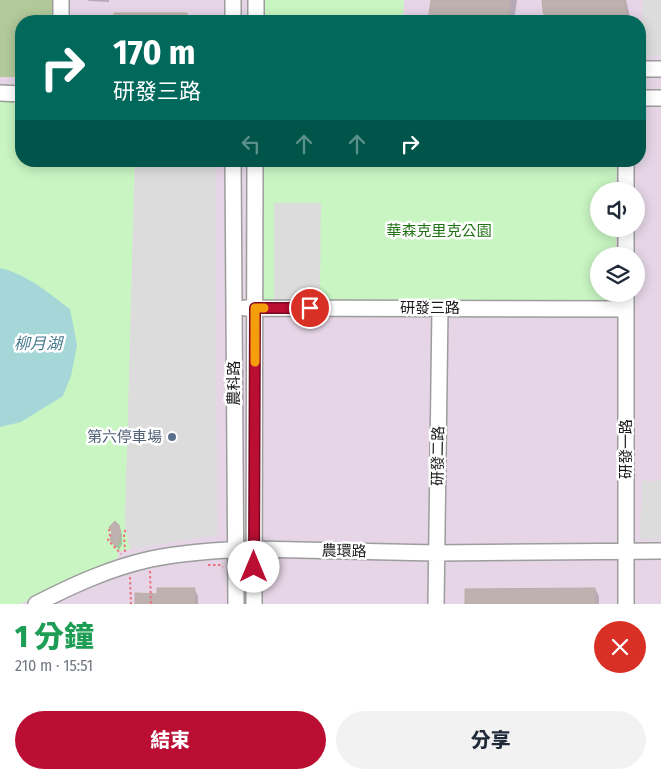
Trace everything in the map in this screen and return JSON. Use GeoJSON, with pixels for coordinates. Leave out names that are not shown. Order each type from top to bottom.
{"type":"FeatureCollection","features":[{"type":"Feature","properties":{"kind":"street"},"geometry":{"type":"LineString","coordinates":[[61,0],[61,15]]}},
{"type":"Feature","properties":{"kind":"street"},"geometry":{"type":"LineString","coordinates":[[233,0],[233,15]]}},
{"type":"Feature","properties":{"kind":"street"},"geometry":{"type":"LineString","coordinates":[[256,0],[256,15]]}},
{"type":"Feature","properties":{"kind":"street"},"geometry":{"type":"LineString","coordinates":[[646,69],[661,69]]}},
{"type":"Feature","properties":{"kind":"street"},"geometry":{"type":"LineString","coordinates":[[0,93],[15,94]]}},
{"type":"Feature","properties":{"kind":"street"},"geometry":{"type":"LineString","coordinates":[[646,98],[661,98]]}},
{"type":"Feature","properties":{"kind":"street","name":"農科路"},"geometry":{"type":"LineString","coordinates":[[233,167],[236,604]]}},
{"type":"Feature","properties":{"kind":"street","name":"農科路"},"geometry":{"type":"LineString","coordinates":[[254,604],[255,167]]}},
{"type":"Feature","properties":{"kind":"street"},"geometry":{"type":"LineString","coordinates":[[626,167],[626,182]]}},
{"type":"Feature","properties":{"kind":"street","name":"研發三路"},"geometry":{"type":"LineString","coordinates":[[234,308],[440,308],[599,302]]}},
{"type":"Feature","properties":{"kind":"street","name":"研發一路"},"geometry":{"type":"LineString","coordinates":[[626,302],[626,604]]}},
{"type":"Feature","properties":{"kind":"street","name":"研發二路"},"geometry":{"type":"LineString","coordinates":[[436,604],[440,308]]}},
{"type":"Feature","properties":{"kind":"street","name":"農環路"},"geometry":{"type":"LineString","coordinates":[[36,604],[93,577],[150,559],[235,549],[436,553],[661,550]]}},
{"type":"Feature","properties":{"kind":"path"},"geometry":{"type":"LineString","coordinates":[[109,529],[110,536],[108,540],[123,556]]}},
{"type":"Feature","properties":{"kind":"path"},"geometry":{"type":"LineString","coordinates":[[206,565],[220,565],[224,568],[224,571]]}},
{"type":"Feature","properties":{"kind":"path"},"geometry":{"type":"LineString","coordinates":[[150,571],[151,604]]}},
{"type":"Feature","properties":{"kind":"path"},"geometry":{"type":"LineString","coordinates":[[131,604],[130,576],[136,575]]}},
{"type":"Feature","properties":{"kind":"shaded area"},"geometry":{"type":"Polygon","coordinates":[[[0,0],[661,0],[661,604],[0,604],[0,0]]]}},
{"type":"Feature","properties":{"kind":"shaded area"},"geometry":{"type":"Polygon","coordinates":[[[643,0],[661,0],[661,56],[646,57],[646,15],[643,15],[643,0]]]}},
{"type":"Feature","properties":{"kind":"shaded area","name":"第六停車場"},"geometry":{"type":"Polygon","coordinates":[[[136,167],[216,167],[217,535],[130,549],[125,525],[136,167]]]}},
{"type":"Feature","properties":{"kind":"shaded area"},"geometry":{"type":"Polygon","coordinates":[[[274,203],[321,203],[320,302],[274,300],[274,203]]]}},
{"type":"Feature","properties":{"kind":"shaded area"},"geometry":{"type":"Polygon","coordinates":[[[642,481],[661,481],[661,540],[640,539],[642,481]]]}},
{"type":"Feature","properties":{"kind":"green space"},"geometry":{"type":"Polygon","coordinates":[[[0,0],[55,0],[55,15],[15,15],[15,77],[0,77],[0,0]]]}},
{"type":"Feature","properties":{"kind":"green space"},"geometry":{"type":"Polygon","coordinates":[[[263,0],[404,0],[403,15],[263,15],[263,0]]]}},
{"type":"Feature","properties":{"kind":"green space"},"geometry":{"type":"Polygon","coordinates":[[[0,100],[15,100],[15,167],[135,167],[125,525],[130,549],[118,552],[118,558],[20,604],[0,604],[0,100]]]}},
{"type":"Feature","properties":{"kind":"green space","name":"華森克里克公園"},"geometry":{"type":"Polygon","coordinates":[[[264,167],[617,167],[616,182],[590,182],[590,237],[616,237],[616,247],[590,247],[590,300],[262,301],[264,167]]]}},
{"type":"Feature","properties":{"kind":"water","name":"柳月湖"},"geometry":{"type":"Polygon","coordinates":[[[0,268],[28,279],[70,309],[77,345],[71,376],[63,396],[21,422],[0,427],[0,268]]]}},
{"type":"Feature","properties":{"kind":"building"},"geometry":{"type":"Polygon","coordinates":[[[431,0],[511,0],[508,15],[429,15],[431,0]]]}},
{"type":"Feature","properties":{"kind":"building"},"geometry":{"type":"Polygon","coordinates":[[[542,0],[624,0],[628,15],[544,15],[542,0]]]}},
{"type":"Feature","properties":{"kind":"building"},"geometry":{"type":"Polygon","coordinates":[[[114,13],[187,13],[187,15],[114,15],[114,13]]]}},
{"type":"Feature","properties":{"kind":"building"},"geometry":{"type":"Polygon","coordinates":[[[115,521],[119,525],[121,533],[116,547],[110,540],[112,532],[109,527],[115,521]]]}},
{"type":"Feature","properties":{"kind":"building"},"geometry":{"type":"Polygon","coordinates":[[[157,588],[195,588],[195,604],[135,604],[135,593],[157,594],[157,588]]]}},
{"type":"Feature","properties":{"kind":"building"},"geometry":{"type":"Polygon","coordinates":[[[595,588],[596,604],[465,604],[465,589],[595,588]]]}},
{"type":"Feature","properties":{"kind":"slow traffic"},"geometry":{"type":"LineString","coordinates":[[255,362],[255,308],[264,308]]}},
{"type":"Feature","properties":{"kind":"place","name":"第六停車場"},"geometry":{"type":"Point","coordinates":[172,437]}},
{"type":"Feature","properties":{"kind":"route"},"geometry":{"type":"LineString","coordinates":[[254,567],[255,308],[310,308]]}}]}
